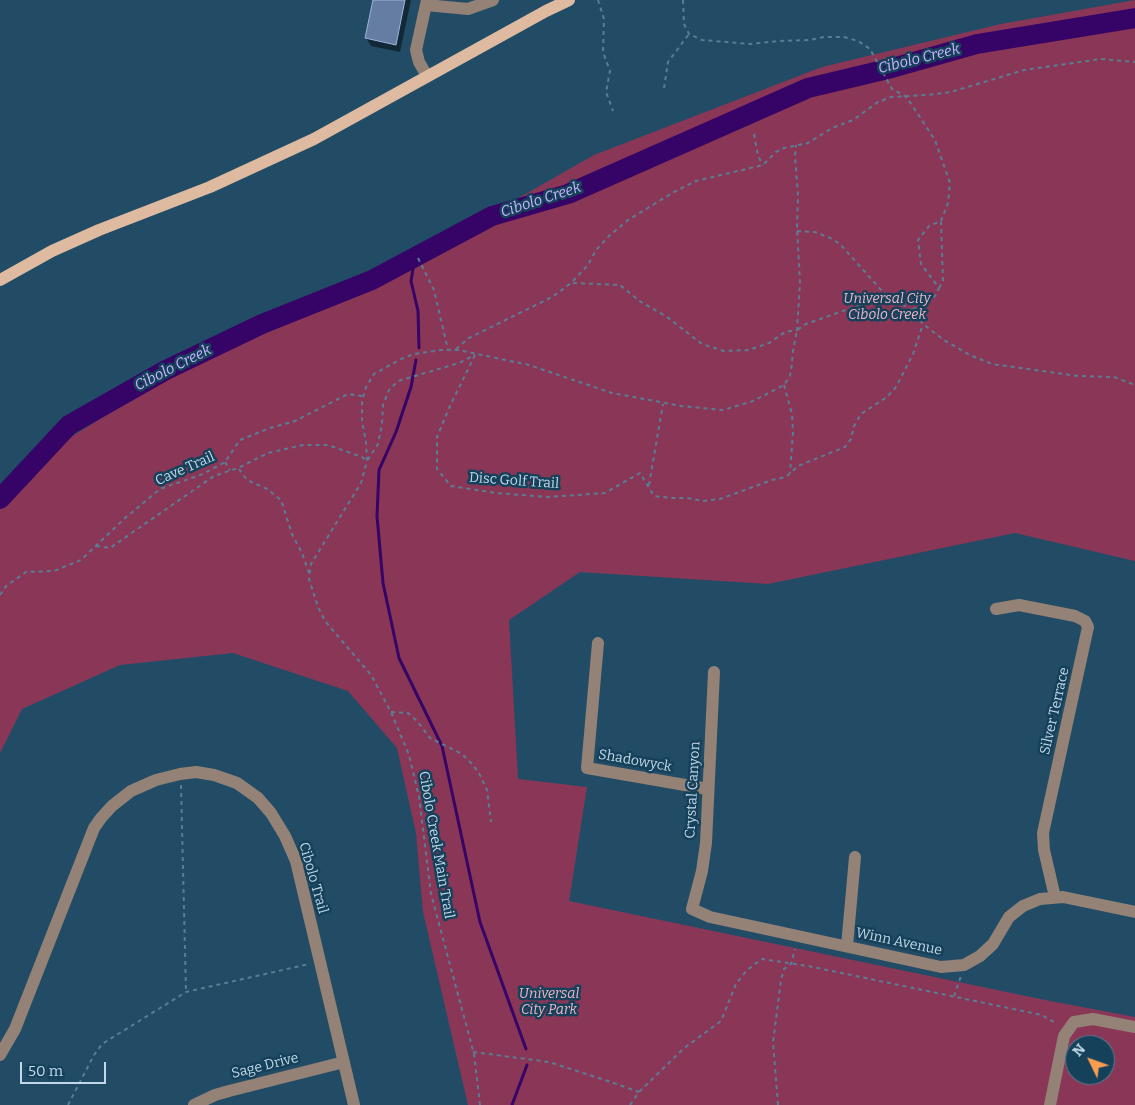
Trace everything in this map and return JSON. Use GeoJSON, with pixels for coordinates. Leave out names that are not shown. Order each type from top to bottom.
{"type":"FeatureCollection","features":[{"type":"Feature","properties":{"kind":"main road"},"geometry":{"type":"LineString","coordinates":[[0,280],[52,251],[99,230],[210,187],[314,139],[569,0]]}},
{"type":"Feature","properties":{"kind":"street"},"geometry":{"type":"LineString","coordinates":[[427,76],[419,62],[416,50],[427,2],[468,9],[493,0]]}},
{"type":"Feature","properties":{"kind":"street","name":"Silver Terrace"},"geometry":{"type":"LineString","coordinates":[[996,609],[1018,605],[1075,616],[1085,621],[1088,627],[1043,833],[1044,850],[1055,897]]}},
{"type":"Feature","properties":{"kind":"street","name":"Shadowyck"},"geometry":{"type":"LineString","coordinates":[[598,643],[586,768],[708,789]]}},
{"type":"Feature","properties":{"kind":"street","name":"Crystal Canyon"},"geometry":{"type":"LineString","coordinates":[[692,909],[702,871],[706,843],[714,672]]}},
{"type":"Feature","properties":{"kind":"street","name":"Cibolo Trail"},"geometry":{"type":"LineString","coordinates":[[0,1055],[14,1029],[94,828],[112,806],[131,791],[156,780],[196,772],[214,775],[237,783],[258,798],[271,813],[285,836],[296,861],[354,1105]]}},
{"type":"Feature","properties":{"kind":"street"},"geometry":{"type":"LineString","coordinates":[[847,946],[855,857]]}},
{"type":"Feature","properties":{"kind":"street","name":"Winn Avenue"},"geometry":{"type":"LineString","coordinates":[[692,909],[710,917],[941,967],[964,964],[980,956],[993,944],[1009,917],[1023,906],[1040,899],[1063,897],[1135,912]]}},
{"type":"Feature","properties":{"kind":"street"},"geometry":{"type":"LineString","coordinates":[[1050,1105],[1064,1036],[1074,1022],[1093,1019],[1135,1027]]}},
{"type":"Feature","properties":{"kind":"street","name":"Sage Drive"},"geometry":{"type":"LineString","coordinates":[[194,1105],[215,1095],[344,1062]]}},
{"type":"Feature","properties":{"kind":"path"},"geometry":{"type":"LineString","coordinates":[[598,0],[604,19],[603,52],[610,71],[606,92],[613,111]]}},
{"type":"Feature","properties":{"kind":"path"},"geometry":{"type":"LineString","coordinates":[[683,0],[684,24],[689,34],[702,40],[750,44],[844,37],[858,41],[870,49],[892,89],[905,96],[926,124],[935,140],[950,183],[948,203],[941,221],[943,281],[935,296],[925,305],[911,310]]}},
{"type":"Feature","properties":{"kind":"path"},"geometry":{"type":"LineString","coordinates":[[664,88],[668,62],[689,34]]}},
{"type":"Feature","properties":{"kind":"path"},"geometry":{"type":"LineString","coordinates":[[454,350],[469,338],[552,298],[571,283],[588,265],[596,250],[609,236],[628,220],[674,192],[696,182],[763,165],[776,152],[796,144],[808,143],[832,128],[853,120],[878,102],[891,97],[951,92],[1024,70],[1101,59],[1135,62]]}},
{"type":"Feature","properties":{"kind":"path"},"geometry":{"type":"LineString","coordinates":[[754,134],[758,156],[763,165]]}},
{"type":"Feature","properties":{"kind":"path"},"geometry":{"type":"LineString","coordinates":[[367,461],[362,421],[363,396],[366,386],[374,374],[391,363],[414,354],[454,350],[529,364],[612,393],[713,410],[723,410],[753,401],[784,384],[791,372],[797,330],[800,282],[797,231],[796,144]]}},
{"type":"Feature","properties":{"kind":"path"},"geometry":{"type":"LineString","coordinates":[[939,288],[921,264],[918,240],[929,226],[941,221]]}},
{"type":"Feature","properties":{"kind":"path"},"geometry":{"type":"LineString","coordinates":[[797,231],[815,232],[840,244],[883,292],[911,310],[923,324],[944,340],[970,356],[992,364],[1078,376],[1114,377],[1135,385]]}},
{"type":"Feature","properties":{"kind":"path"},"geometry":{"type":"LineString","coordinates":[[418,258],[434,290],[448,350]]}},
{"type":"Feature","properties":{"kind":"path"},"geometry":{"type":"LineString","coordinates":[[571,283],[620,285],[641,302],[667,317],[702,344],[724,351],[749,350],[769,343],[785,332],[797,330],[806,324],[874,300],[894,299]]}},
{"type":"Feature","properties":{"kind":"path","name":"Disc Golf Trail"},"geometry":{"type":"LineString","coordinates":[[475,355],[437,437],[436,468],[451,486],[548,497],[605,493],[640,473],[654,496],[703,501],[720,498],[786,477],[798,466],[845,447],[851,439],[854,426],[861,414],[887,397],[896,387],[913,354],[923,324]]}},
{"type":"Feature","properties":{"kind":"path"},"geometry":{"type":"LineString","coordinates":[[310,576],[310,564],[361,483],[367,461],[378,444],[383,405],[389,390],[398,381],[460,363],[475,355]]}},
{"type":"Feature","properties":{"kind":"path"},"geometry":{"type":"LineString","coordinates":[[784,384],[792,414],[793,432],[790,473]]}},
{"type":"Feature","properties":{"kind":"path","name":"Cave Trail"},"geometry":{"type":"LineString","coordinates":[[0,595],[6,586],[26,572],[54,571],[81,560],[160,489],[204,474],[225,462],[240,440],[294,421],[348,394],[363,396]]}},
{"type":"Feature","properties":{"kind":"path"},"geometry":{"type":"LineString","coordinates":[[649,485],[663,403]]}},
{"type":"Feature","properties":{"kind":"path"},"geometry":{"type":"LineString","coordinates":[[96,546],[110,548],[214,476],[238,468],[268,453],[303,445],[328,445],[362,457],[367,461]]}},
{"type":"Feature","properties":{"kind":"path"},"geometry":{"type":"LineString","coordinates":[[225,462],[230,471]]}},
{"type":"Feature","properties":{"kind":"path","name":"Cibolo Creek Main Trail"},"geometry":{"type":"LineString","coordinates":[[238,468],[247,480],[267,489],[281,500],[325,622],[371,675],[391,712],[409,755],[419,797],[431,894],[473,1052],[480,1105]]}},
{"type":"Feature","properties":{"kind":"path"},"geometry":{"type":"LineString","coordinates":[[391,712],[408,713],[417,720],[425,732],[436,742],[447,745],[462,754],[480,776],[487,790],[491,822]]}},
{"type":"Feature","properties":{"kind":"path"},"geometry":{"type":"LineString","coordinates":[[180,774],[186,992]]}},
{"type":"Feature","properties":{"kind":"path"},"geometry":{"type":"LineString","coordinates":[[778,1105],[773,1042],[781,980],[784,968],[792,964],[799,936]]}},
{"type":"Feature","properties":{"kind":"path"},"geometry":{"type":"LineString","coordinates":[[630,1105],[639,1092],[683,1050],[721,1021],[736,984],[747,970],[762,960],[792,964],[1042,1015],[1069,1029]]}},
{"type":"Feature","properties":{"kind":"path"},"geometry":{"type":"LineString","coordinates":[[68,1105],[94,1055],[102,1044],[186,992],[320,961]]}},
{"type":"Feature","properties":{"kind":"path"},"geometry":{"type":"LineString","coordinates":[[954,996],[964,964]]}},
{"type":"Feature","properties":{"kind":"path"},"geometry":{"type":"LineString","coordinates":[[473,1052],[549,1062],[608,1080],[639,1092]]}},
{"type":"Feature","properties":{"kind":"green space","name":"Universal City Cibolo Creek"},"geometry":{"type":"Polygon","coordinates":[[[1135,0],[1135,561],[1015,533],[768,584],[580,572],[509,620],[518,779],[587,787],[569,901],[1135,1017],[1135,1105],[468,1105],[423,912],[416,833],[397,748],[348,691],[233,653],[120,665],[22,709],[0,753],[0,489],[23,467],[271,312],[415,257],[594,155],[822,67],[1001,24],[1135,0]]]}},
{"type":"Feature","properties":{"kind":"building"},"geometry":{"type":"Polygon","coordinates":[[[373,0],[405,0],[396,45],[365,38],[373,0]]]}},
{"type":"Feature","properties":{"kind":"waterway","name":"Cibolo Creek"},"geometry":{"type":"LineString","coordinates":[[0,499],[69,425],[166,370],[262,324],[372,280],[492,216],[568,194],[808,88],[892,68],[977,44],[1135,18]]}},
{"type":"Feature","properties":{"kind":"waterway"},"geometry":{"type":"LineString","coordinates":[[415,257],[411,281],[418,311],[419,348]]}},
{"type":"Feature","properties":{"kind":"waterway"},"geometry":{"type":"LineString","coordinates":[[416,360],[411,387],[396,432],[379,470],[377,516],[383,583],[399,658],[442,746],[480,922],[526,1049]]}},
{"type":"Feature","properties":{"kind":"waterway"},"geometry":{"type":"LineString","coordinates":[[512,1105],[527,1065]]}},
{"type":"Feature","properties":{"kind":"park label","name":"Universal City Park"},"geometry":{"type":"Point","coordinates":[549,1002]}}]}
